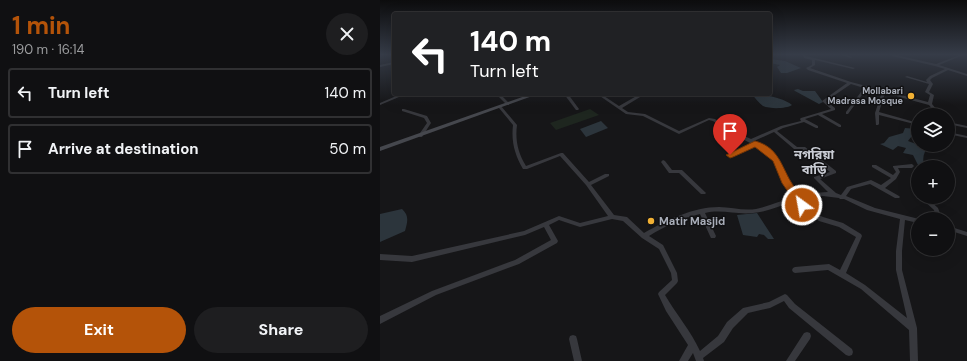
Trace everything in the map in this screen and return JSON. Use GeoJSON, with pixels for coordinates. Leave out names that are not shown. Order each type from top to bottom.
{"type":"FeatureCollection","features":[{"type":"Feature","properties":{"kind":"main road"},"geometry":{"type":"LineString","coordinates":[[380,149],[530,96]]}},
{"type":"Feature","properties":{"kind":"street"},"geometry":{"type":"LineString","coordinates":[[819,72],[850,83],[930,104],[933,108]]}},
{"type":"Feature","properties":{"kind":"street"},"geometry":{"type":"LineString","coordinates":[[930,104],[932,95],[927,92],[931,84],[928,81],[930,78],[942,72]]}},
{"type":"Feature","properties":{"kind":"street"},"geometry":{"type":"LineString","coordinates":[[956,72],[967,75]]}},
{"type":"Feature","properties":{"kind":"street"},"geometry":{"type":"LineString","coordinates":[[907,77],[929,83]]}},
{"type":"Feature","properties":{"kind":"street"},"geometry":{"type":"LineString","coordinates":[[804,121],[802,119],[834,109],[824,101],[850,83]]}},
{"type":"Feature","properties":{"kind":"street"},"geometry":{"type":"LineString","coordinates":[[847,113],[866,87]]}},
{"type":"Feature","properties":{"kind":"street"},"geometry":{"type":"LineString","coordinates":[[877,124],[877,113],[884,92]]}},
{"type":"Feature","properties":{"kind":"street"},"geometry":{"type":"LineString","coordinates":[[380,104],[399,96]]}},
{"type":"Feature","properties":{"kind":"street"},"geometry":{"type":"LineString","coordinates":[[500,96],[508,104]]}},
{"type":"Feature","properties":{"kind":"street"},"geometry":{"type":"LineString","coordinates":[[567,96],[577,109]]}},
{"type":"Feature","properties":{"kind":"street"},"geometry":{"type":"LineString","coordinates":[[602,96],[628,113],[644,115],[679,133],[706,120],[712,119],[732,132],[753,142],[777,160],[795,198],[809,212],[821,219],[841,226],[858,236],[842,274]]}},
{"type":"Feature","properties":{"kind":"street"},"geometry":{"type":"LineString","coordinates":[[619,108],[640,96]]}},
{"type":"Feature","properties":{"kind":"street"},"geometry":{"type":"LineString","coordinates":[[500,107],[515,125],[514,143],[525,168],[561,154],[588,184],[612,217]]}},
{"type":"Feature","properties":{"kind":"street"},"geometry":{"type":"LineString","coordinates":[[403,110],[426,117],[428,120],[429,123],[420,136]]}},
{"type":"Feature","properties":{"kind":"street"},"geometry":{"type":"LineString","coordinates":[[877,113],[911,122]]}},
{"type":"Feature","properties":{"kind":"street"},"geometry":{"type":"LineString","coordinates":[[819,114],[840,126]]}},
{"type":"Feature","properties":{"kind":"street"},"geometry":{"type":"LineString","coordinates":[[730,155],[744,150],[753,142],[775,131],[804,121],[817,126]]}},
{"type":"Feature","properties":{"kind":"street"},"geometry":{"type":"LineString","coordinates":[[955,125],[967,128]]}},
{"type":"Feature","properties":{"kind":"street"},"geometry":{"type":"LineString","coordinates":[[775,131],[796,148],[803,148],[834,172],[816,178],[834,195]]}},
{"type":"Feature","properties":{"kind":"street"},"geometry":{"type":"LineString","coordinates":[[955,134],[967,137]]}},
{"type":"Feature","properties":{"kind":"street"},"geometry":{"type":"LineString","coordinates":[[662,162],[671,172],[680,171],[703,193]]}},
{"type":"Feature","properties":{"kind":"street"},"geometry":{"type":"LineString","coordinates":[[874,166],[894,178]]}},
{"type":"Feature","properties":{"kind":"street"},"geometry":{"type":"LineString","coordinates":[[881,188],[894,178],[898,172],[895,167],[911,166]]}},
{"type":"Feature","properties":{"kind":"street"},"geometry":{"type":"LineString","coordinates":[[588,184],[607,175]]}},
{"type":"Feature","properties":{"kind":"street"},"geometry":{"type":"LineString","coordinates":[[842,198],[849,188],[871,182],[897,197]]}},
{"type":"Feature","properties":{"kind":"street"},"geometry":{"type":"LineString","coordinates":[[644,236],[653,230],[690,214],[702,211],[720,209],[739,212],[755,211],[795,198],[817,194],[834,195],[873,210],[911,219]]}},
{"type":"Feature","properties":{"kind":"street"},"geometry":{"type":"LineString","coordinates":[[931,204],[937,212]]}},
{"type":"Feature","properties":{"kind":"street"},"geometry":{"type":"LineString","coordinates":[[702,211],[713,236]]}},
{"type":"Feature","properties":{"kind":"street"},"geometry":{"type":"LineString","coordinates":[[380,257],[412,259],[525,233],[559,218],[580,225],[612,217],[625,219],[644,236],[661,247],[674,273],[675,281],[661,294],[693,346],[699,359],[721,339],[730,325],[746,310],[770,304],[785,296],[792,306],[849,352]]}},
{"type":"Feature","properties":{"kind":"street"},"geometry":{"type":"LineString","coordinates":[[903,217],[898,251],[899,270],[913,328],[914,361]]}},
{"type":"Feature","properties":{"kind":"street"},"geometry":{"type":"LineString","coordinates":[[380,320],[434,293],[517,262],[555,241],[545,224]]}},
{"type":"Feature","properties":{"kind":"street"},"geometry":{"type":"LineString","coordinates":[[955,230],[967,234]]}},
{"type":"Feature","properties":{"kind":"street"},"geometry":{"type":"LineString","coordinates":[[795,270],[830,267],[863,287],[913,328]]}},
{"type":"Feature","properties":{"kind":"street"},"geometry":{"type":"LineString","coordinates":[[790,361],[807,336]]}},
{"type":"Feature","properties":{"kind":"street"},"geometry":{"type":"LineString","coordinates":[[573,339],[578,361]]}},
{"type":"Feature","properties":{"kind":"street"},"geometry":{"type":"LineString","coordinates":[[683,361],[693,346]]}},
{"type":"Feature","properties":{"kind":"shaded area"},"geometry":{"type":"Polygon","coordinates":[[[798,89],[803,91],[815,91],[823,102],[819,104],[794,90],[798,89]]]}},
{"type":"Feature","properties":{"kind":"shaded area"},"geometry":{"type":"Polygon","coordinates":[[[754,96],[773,97],[784,100],[792,105],[782,108],[774,108],[763,106],[754,96]]]}},
{"type":"Feature","properties":{"kind":"shaded area"},"geometry":{"type":"Polygon","coordinates":[[[590,109],[599,115],[556,130],[550,123],[590,109]]]}},
{"type":"Feature","properties":{"kind":"shaded area"},"geometry":{"type":"Polygon","coordinates":[[[601,121],[608,128],[586,137],[580,129],[601,121]]]}},
{"type":"Feature","properties":{"kind":"shaded area"},"geometry":{"type":"Polygon","coordinates":[[[905,128],[911,128],[911,137],[908,141],[911,142],[911,152],[925,152],[923,160],[916,160],[913,155],[903,153],[906,148],[898,146],[893,150],[880,144],[884,143],[889,137],[903,133],[905,128]]]}},
{"type":"Feature","properties":{"kind":"shaded area"},"geometry":{"type":"Polygon","coordinates":[[[402,209],[407,217],[405,231],[380,242],[380,214],[402,209]]]}},
{"type":"Feature","properties":{"kind":"shaded area"},"geometry":{"type":"Polygon","coordinates":[[[757,213],[774,239],[768,239],[764,235],[759,234],[757,237],[743,235],[737,215],[757,213]]]}},
{"type":"Feature","properties":{"kind":"place","name":"Mollabari Madrasa Mosque"},"geometry":{"type":"Point","coordinates":[911,96]}},
{"type":"Feature","properties":{"kind":"place","name":"Matir Masjid"},"geometry":{"type":"Point","coordinates":[651,221]}},
{"type":"Feature","properties":{"kind":"district","name":"নগরিয়া বাড়ি"},"geometry":{"type":"Point","coordinates":[814,162]}},
{"type":"Feature","properties":{"kind":"route"},"geometry":{"type":"LineString","coordinates":[[730,155],[755,144],[766,150],[777,160],[782,174],[797,198],[794,199],[802,205]]}}]}
